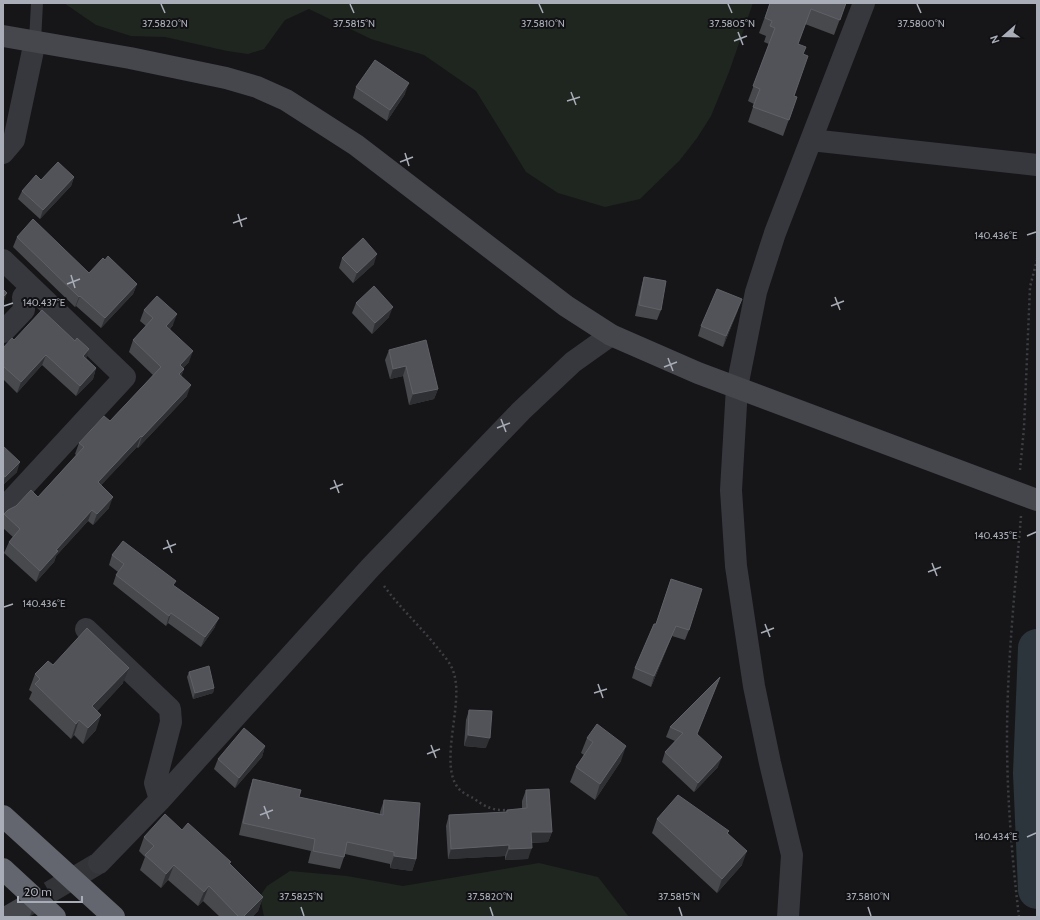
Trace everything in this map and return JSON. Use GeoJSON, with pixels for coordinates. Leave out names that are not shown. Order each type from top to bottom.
{"type":"FeatureCollection","features":[{"type":"Feature","properties":{"kind":"highway"},"geometry":{"type":"LineString","coordinates":[[3,816],[114,917]]}},
{"type":"Feature","properties":{"kind":"highway"},"geometry":{"type":"LineString","coordinates":[[3,869],[55,917]]}},
{"type":"Feature","properties":{"kind":"street"},"geometry":{"type":"LineString","coordinates":[[788,917],[792,855],[770,763],[754,686],[736,566],[731,490],[736,387],[756,292],[775,233],[864,3]]}},
{"type":"Feature","properties":{"kind":"street"},"geometry":{"type":"LineString","coordinates":[[3,36],[130,58],[226,78],[257,87],[286,100],[356,145],[560,301],[610,335],[698,373],[1026,496]]}},
{"type":"Feature","properties":{"kind":"street"},"geometry":{"type":"LineString","coordinates":[[3,154],[14,140],[35,41]]}},
{"type":"Feature","properties":{"kind":"street"},"geometry":{"type":"LineString","coordinates":[[811,140],[1037,165]]}},
{"type":"Feature","properties":{"kind":"street"},"geometry":{"type":"LineString","coordinates":[[3,260],[125,377],[3,509]]}},
{"type":"Feature","properties":{"kind":"street"},"geometry":{"type":"LineString","coordinates":[[3,332],[24,310],[23,296],[31,287]]}},
{"type":"Feature","properties":{"kind":"street"},"geometry":{"type":"LineString","coordinates":[[99,863],[160,800],[370,568],[549,382],[610,335]]}},
{"type":"Feature","properties":{"kind":"street"},"geometry":{"type":"LineString","coordinates":[[86,629],[170,709],[171,722],[155,783],[160,800]]}},
{"type":"Feature","properties":{"kind":"lane"},"geometry":{"type":"LineString","coordinates":[[35,41],[37,3]]}},
{"type":"Feature","properties":{"kind":"path"},"geometry":{"type":"LineString","coordinates":[[1019,917],[1010,813],[1007,738],[1011,636],[1026,496],[1024,428],[1030,287],[1037,260]]}},
{"type":"Feature","properties":{"kind":"path"},"geometry":{"type":"LineString","coordinates":[[370,568],[390,594],[427,635],[446,659],[454,674],[456,709],[449,753],[455,782],[460,790],[483,805],[496,811],[506,810]]}},
{"type":"Feature","properties":{"kind":"shaded area"},"geometry":{"type":"Polygon","coordinates":[[[64,3],[753,3],[729,72],[711,116],[697,138],[680,160],[640,199],[605,207],[558,193],[526,172],[476,91],[424,55],[371,39],[309,9],[285,20],[264,49],[248,54],[227,51],[165,37],[131,36],[96,25],[64,3]]]}},
{"type":"Feature","properties":{"kind":"shaded area"},"geometry":{"type":"Polygon","coordinates":[[[539,863],[598,877],[629,917],[264,917],[260,896],[267,886],[290,871],[347,876],[403,886],[539,863]]]}},
{"type":"Feature","properties":{"kind":"building"},"geometry":{"type":"Polygon","coordinates":[[[770,3],[846,3],[840,20],[811,9],[798,44],[806,47],[803,54],[808,56],[794,96],[797,97],[789,120],[753,107],[760,89],[753,86],[775,28],[770,26],[772,21],[765,18],[770,3]]]}},
{"type":"Feature","properties":{"kind":"building"},"geometry":{"type":"Polygon","coordinates":[[[375,60],[409,83],[390,110],[356,87],[375,60]]]}},
{"type":"Feature","properties":{"kind":"building"},"geometry":{"type":"Polygon","coordinates":[[[58,162],[74,177],[43,210],[22,191],[36,175],[41,180],[58,162]]]}},
{"type":"Feature","properties":{"kind":"building"},"geometry":{"type":"Polygon","coordinates":[[[33,219],[89,273],[103,258],[105,260],[108,256],[137,284],[105,318],[80,296],[79,297],[17,237],[33,219]]]}},
{"type":"Feature","properties":{"kind":"building"},"geometry":{"type":"Polygon","coordinates":[[[363,238],[377,254],[357,273],[342,258],[363,238]]]}},
{"type":"Feature","properties":{"kind":"building"},"geometry":{"type":"Polygon","coordinates":[[[644,277],[666,281],[661,310],[639,305],[644,277]]]}},
{"type":"Feature","properties":{"kind":"building"},"geometry":{"type":"Polygon","coordinates":[[[374,286],[393,307],[375,323],[356,303],[374,286]]]}},
{"type":"Feature","properties":{"kind":"building"},"geometry":{"type":"Polygon","coordinates":[[[3,289],[7,293],[3,297],[3,289]]]}},
{"type":"Feature","properties":{"kind":"building"},"geometry":{"type":"Polygon","coordinates":[[[717,289],[742,299],[726,336],[701,326],[717,289]]]}},
{"type":"Feature","properties":{"kind":"building"},"geometry":{"type":"Polygon","coordinates":[[[157,296],[177,314],[166,326],[193,351],[180,365],[184,369],[179,374],[191,385],[98,482],[113,497],[97,514],[92,510],[56,550],[58,551],[40,571],[9,542],[20,529],[4,514],[16,506],[31,490],[38,497],[84,447],[79,443],[104,416],[110,421],[161,367],[133,340],[153,318],[144,310],[157,296]]]}},
{"type":"Feature","properties":{"kind":"building"},"geometry":{"type":"Polygon","coordinates":[[[42,310],[75,341],[77,338],[89,349],[83,356],[96,368],[80,386],[46,355],[21,382],[3,366],[3,348],[12,338],[14,340],[42,310]]]}},
{"type":"Feature","properties":{"kind":"building"},"geometry":{"type":"Polygon","coordinates":[[[426,340],[438,389],[413,394],[406,366],[393,369],[389,350],[426,340]]]}},
{"type":"Feature","properties":{"kind":"building"},"geometry":{"type":"Polygon","coordinates":[[[3,446],[20,462],[5,477],[3,474],[3,446]]]}},
{"type":"Feature","properties":{"kind":"building"},"geometry":{"type":"Polygon","coordinates":[[[123,541],[176,581],[173,585],[219,618],[205,637],[171,613],[169,616],[116,575],[124,564],[112,555],[123,541]]]}},
{"type":"Feature","properties":{"kind":"building"},"geometry":{"type":"Polygon","coordinates":[[[671,579],[702,589],[689,630],[676,626],[654,676],[635,668],[654,624],[656,624],[671,579]]]}},
{"type":"Feature","properties":{"kind":"building"},"geometry":{"type":"Polygon","coordinates":[[[87,628],[129,668],[92,706],[101,715],[88,728],[79,720],[76,724],[35,684],[40,679],[35,674],[48,661],[53,665],[87,628]]]}},
{"type":"Feature","properties":{"kind":"building"},"geometry":{"type":"Polygon","coordinates":[[[209,666],[214,688],[195,693],[189,672],[209,666]]]}},
{"type":"Feature","properties":{"kind":"building"},"geometry":{"type":"Polygon","coordinates":[[[720,677],[697,734],[722,757],[698,783],[665,752],[683,733],[670,727],[720,677]]]}},
{"type":"Feature","properties":{"kind":"building"},"geometry":{"type":"Polygon","coordinates":[[[469,710],[492,711],[490,738],[468,735],[469,710]]]}},
{"type":"Feature","properties":{"kind":"building"},"geometry":{"type":"Polygon","coordinates":[[[597,724],[626,746],[600,784],[576,767],[593,742],[587,738],[597,724]]]}},
{"type":"Feature","properties":{"kind":"building"},"geometry":{"type":"Polygon","coordinates":[[[244,728],[265,746],[239,778],[218,759],[244,728]]]}},
{"type":"Feature","properties":{"kind":"building"},"geometry":{"type":"Polygon","coordinates":[[[253,779],[301,790],[299,797],[383,815],[384,800],[420,803],[416,859],[394,856],[394,852],[347,842],[344,857],[313,851],[315,839],[243,823],[253,779]]]}},
{"type":"Feature","properties":{"kind":"building"},"geometry":{"type":"Polygon","coordinates":[[[549,789],[552,832],[531,832],[532,848],[509,849],[509,845],[451,849],[449,815],[507,812],[507,810],[527,808],[526,790],[549,789]]]}},
{"type":"Feature","properties":{"kind":"building"},"geometry":{"type":"Polygon","coordinates":[[[678,795],[729,831],[727,833],[747,851],[722,879],[657,819],[678,795]]]}},
{"type":"Feature","properties":{"kind":"building"},"geometry":{"type":"Polygon","coordinates":[[[165,814],[182,830],[188,823],[231,862],[229,863],[263,897],[243,917],[239,917],[209,886],[204,892],[174,865],[166,874],[145,855],[154,846],[144,837],[165,814]]]}},
{"type":"Feature","properties":{"kind":"waterway"},"geometry":{"type":"LineString","coordinates":[[1037,648],[1032,773],[1037,890]]}},
{"type":"Feature","properties":{"kind":"tunnel"},"geometry":{"type":"LineString","coordinates":[[21,909],[99,863]]}}]}
